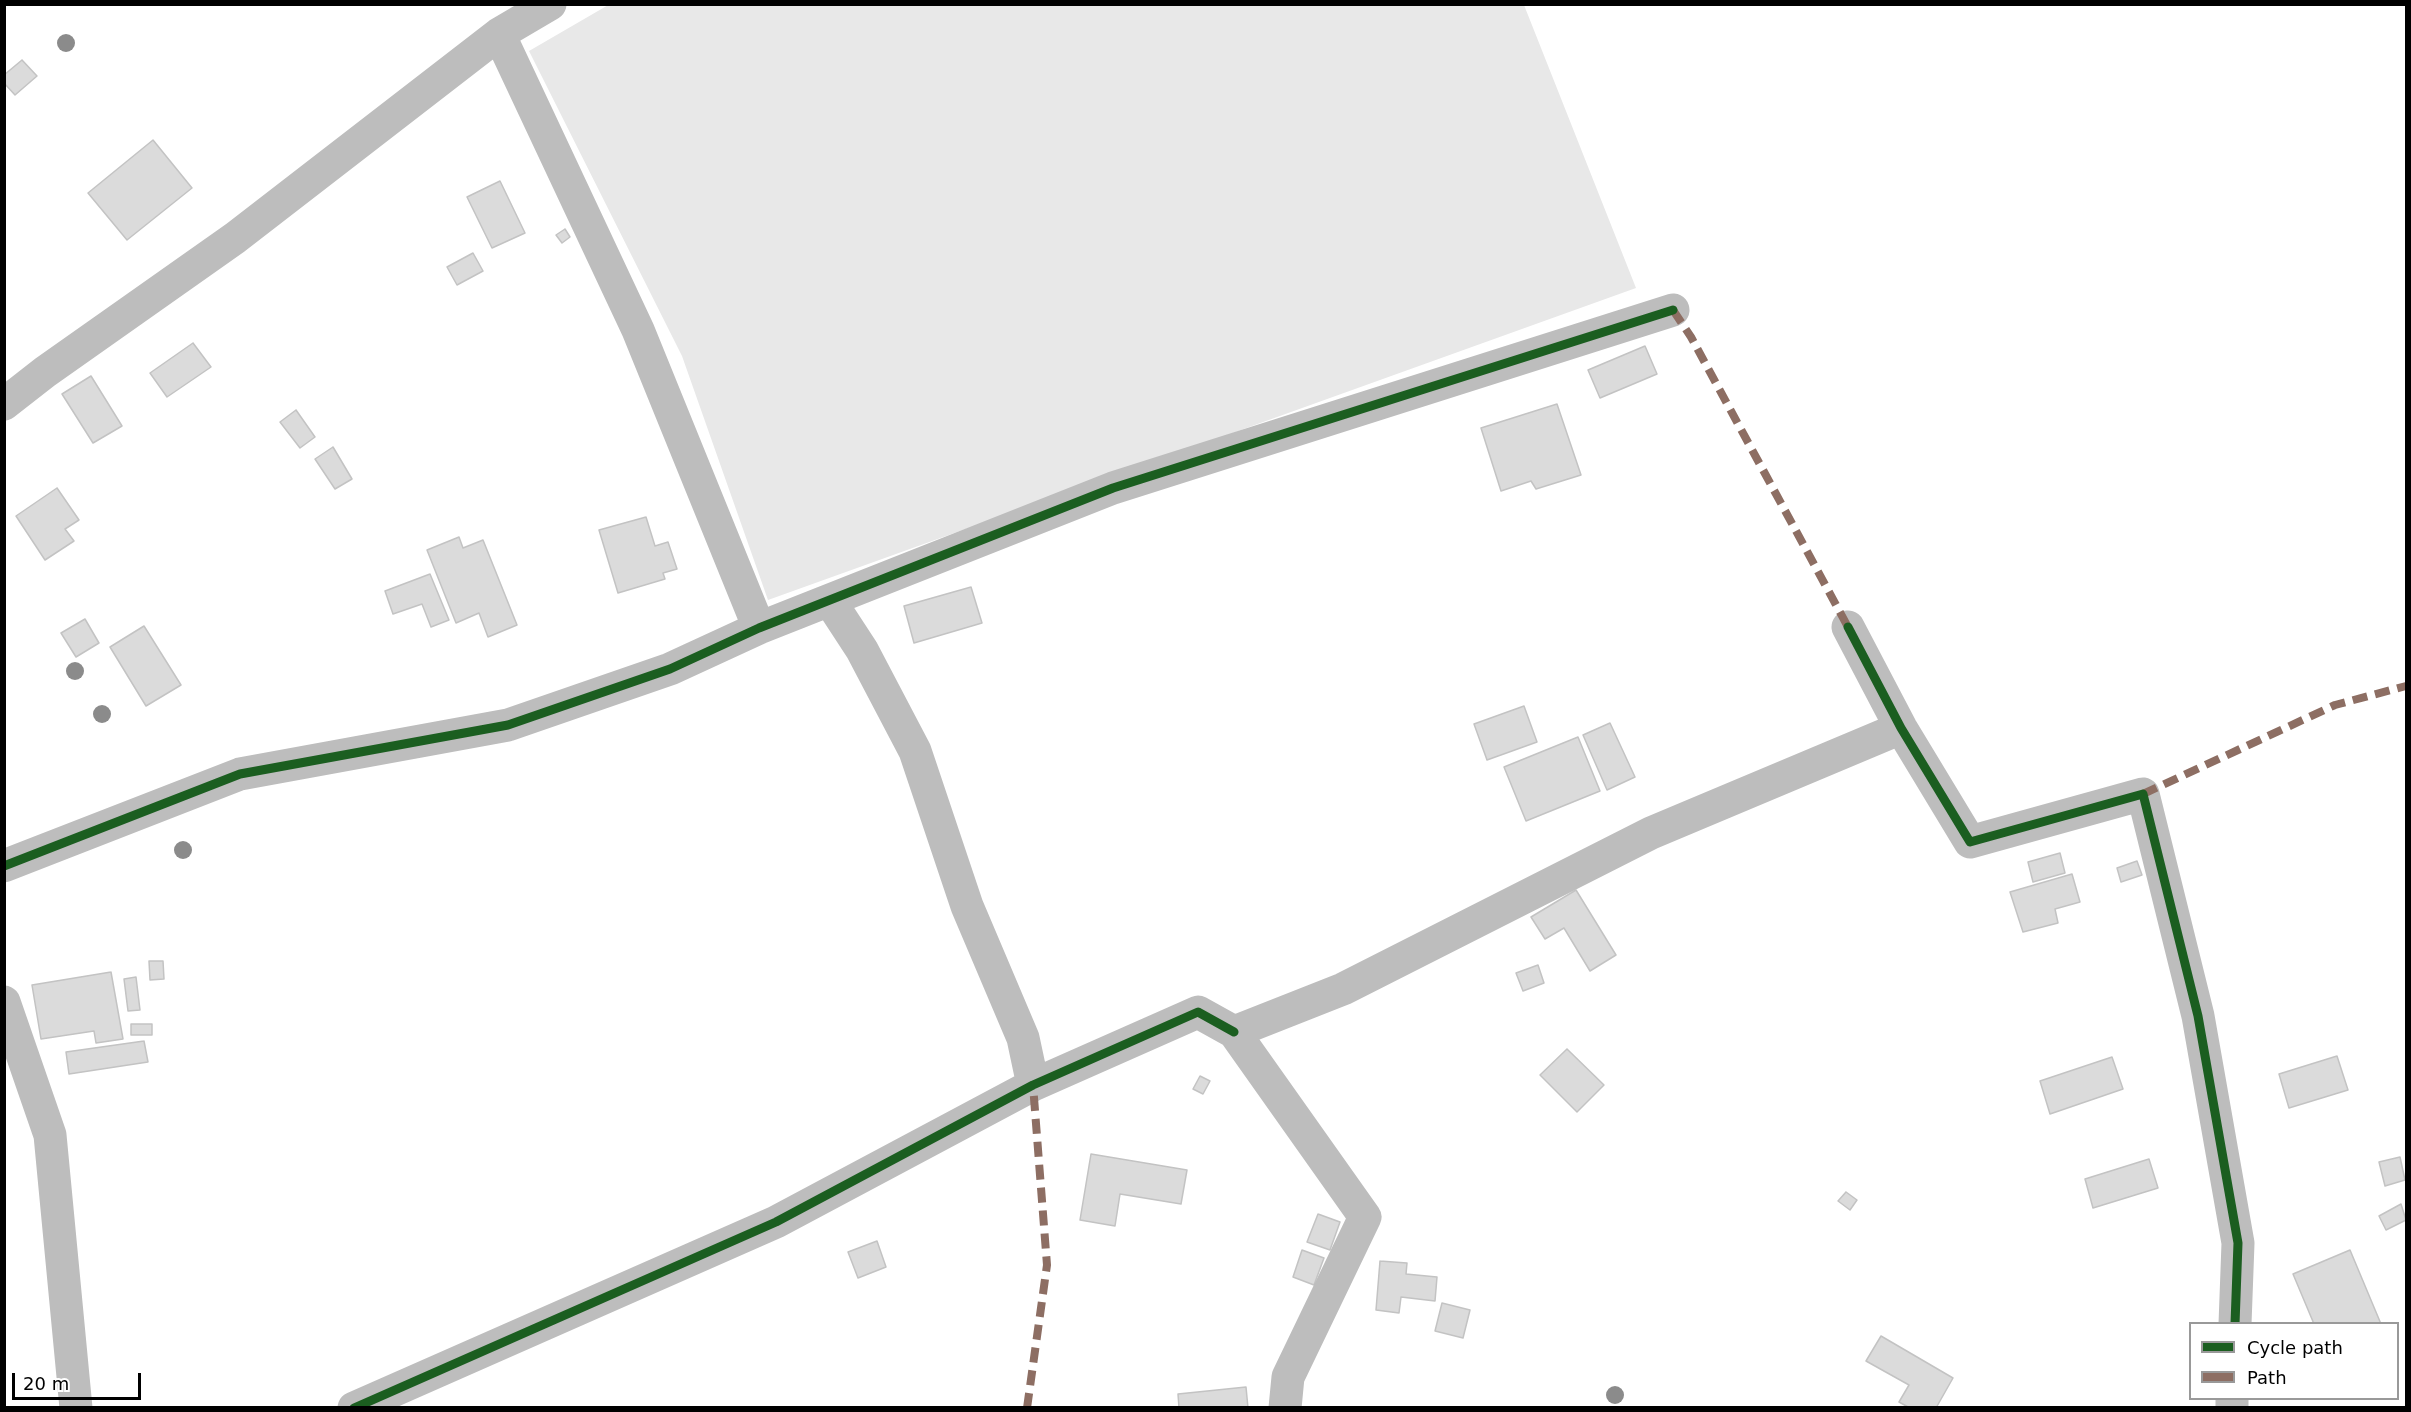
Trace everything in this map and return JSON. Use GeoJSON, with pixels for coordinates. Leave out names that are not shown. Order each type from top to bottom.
{"type":"FeatureCollection","features":[{"type":"Feature","properties":{"kind":"street"},"geometry":{"type":"LineString","coordinates":[[4,404],[45,372],[235,238],[499,34],[549,4]]}},
{"type":"Feature","properties":{"kind":"street"},"geometry":{"type":"LineString","coordinates":[[499,34],[638,330],[759,628]]}},
{"type":"Feature","properties":{"kind":"street"},"geometry":{"type":"LineString","coordinates":[[4,866],[240,774],[508,725],[670,669],[759,628],[1113,488],[1673,310]]}},
{"type":"Feature","properties":{"kind":"street"},"geometry":{"type":"LineString","coordinates":[[830,601],[862,650],[915,751],[967,906],[1023,1038],[1033,1085]]}},
{"type":"Feature","properties":{"kind":"street"},"geometry":{"type":"LineString","coordinates":[[1848,627],[1901,728],[1970,842],[2143,794],[2198,1016],[2236,1232],[2235,1322]]}},
{"type":"Feature","properties":{"kind":"street"},"geometry":{"type":"LineString","coordinates":[[1234,1032],[1343,989],[1651,833],[1901,728]]}},
{"type":"Feature","properties":{"kind":"street"},"geometry":{"type":"LineString","coordinates":[[4,1002],[50,1136],[76,1407]]}},
{"type":"Feature","properties":{"kind":"street"},"geometry":{"type":"LineString","coordinates":[[354,1407],[776,1222],[1033,1085],[1198,1012],[1234,1032],[1365,1217],[1288,1377],[1285,1407]]}},
{"type":"Feature","properties":{"kind":"shaded area"},"geometry":{"type":"Polygon","coordinates":[[[610,4],[1524,5],[1636,288],[768,600],[682,356],[529,51],[610,4]]]}},
{"type":"Feature","properties":{"kind":"building"},"geometry":{"type":"Polygon","coordinates":[[[22,60],[37,76],[15,95],[4,83],[4,75],[22,60]]]}},
{"type":"Feature","properties":{"kind":"building"},"geometry":{"type":"Polygon","coordinates":[[[153,140],[192,188],[127,240],[88,193],[153,140]]]}},
{"type":"Feature","properties":{"kind":"building"},"geometry":{"type":"Polygon","coordinates":[[[500,181],[525,233],[492,248],[467,197],[500,181]]]}},
{"type":"Feature","properties":{"kind":"building"},"geometry":{"type":"Polygon","coordinates":[[[565,229],[570,237],[562,243],[556,235],[565,229]]]}},
{"type":"Feature","properties":{"kind":"building"},"geometry":{"type":"Polygon","coordinates":[[[473,253],[483,271],[457,285],[447,267],[473,253]]]}},
{"type":"Feature","properties":{"kind":"building"},"geometry":{"type":"Polygon","coordinates":[[[193,343],[211,367],[167,397],[150,373],[193,343]]]}},
{"type":"Feature","properties":{"kind":"building"},"geometry":{"type":"Polygon","coordinates":[[[1645,346],[1657,374],[1600,398],[1588,370],[1645,346]]]}},
{"type":"Feature","properties":{"kind":"building"},"geometry":{"type":"Polygon","coordinates":[[[91,376],[122,426],[93,443],[62,394],[91,376]]]}},
{"type":"Feature","properties":{"kind":"building"},"geometry":{"type":"Polygon","coordinates":[[[1557,404],[1581,475],[1536,489],[1531,481],[1501,491],[1481,428],[1557,404]]]}},
{"type":"Feature","properties":{"kind":"building"},"geometry":{"type":"Polygon","coordinates":[[[296,410],[315,437],[300,448],[280,422],[296,410]]]}},
{"type":"Feature","properties":{"kind":"building"},"geometry":{"type":"Polygon","coordinates":[[[333,447],[352,479],[335,489],[315,459],[333,447]]]}},
{"type":"Feature","properties":{"kind":"building"},"geometry":{"type":"Polygon","coordinates":[[[57,488],[79,520],[65,529],[74,541],[45,560],[16,516],[57,488]]]}},
{"type":"Feature","properties":{"kind":"building"},"geometry":{"type":"Polygon","coordinates":[[[646,517],[655,546],[668,542],[677,569],[663,573],[665,579],[618,593],[599,530],[646,517]]]}},
{"type":"Feature","properties":{"kind":"building"},"geometry":{"type":"Polygon","coordinates":[[[459,537],[463,548],[483,540],[517,625],[488,637],[479,613],[456,623],[427,550],[459,537]]]}},
{"type":"Feature","properties":{"kind":"building"},"geometry":{"type":"Polygon","coordinates":[[[430,574],[449,620],[431,627],[422,604],[393,614],[385,591],[430,574]]]}},
{"type":"Feature","properties":{"kind":"building"},"geometry":{"type":"Polygon","coordinates":[[[971,587],[982,623],[914,643],[904,606],[971,587]]]}},
{"type":"Feature","properties":{"kind":"building"},"geometry":{"type":"Polygon","coordinates":[[[85,619],[99,643],[76,657],[61,633],[85,619]]]}},
{"type":"Feature","properties":{"kind":"building"},"geometry":{"type":"Polygon","coordinates":[[[144,626],[181,685],[146,706],[110,647],[144,626]]]}},
{"type":"Feature","properties":{"kind":"building"},"geometry":{"type":"Polygon","coordinates":[[[1524,706],[1537,742],[1487,760],[1474,724],[1524,706]]]}},
{"type":"Feature","properties":{"kind":"building"},"geometry":{"type":"Polygon","coordinates":[[[1610,723],[1635,777],[1607,790],[1583,735],[1610,723]]]}},
{"type":"Feature","properties":{"kind":"building"},"geometry":{"type":"Polygon","coordinates":[[[1578,737],[1600,791],[1526,821],[1504,767],[1578,737]]]}},
{"type":"Feature","properties":{"kind":"building"},"geometry":{"type":"Polygon","coordinates":[[[2060,853],[2065,873],[2033,882],[2028,862],[2060,853]]]}},
{"type":"Feature","properties":{"kind":"building"},"geometry":{"type":"Polygon","coordinates":[[[2137,861],[2142,875],[2121,882],[2117,868],[2137,861]]]}},
{"type":"Feature","properties":{"kind":"building"},"geometry":{"type":"Polygon","coordinates":[[[2072,874],[2080,902],[2055,909],[2058,923],[2023,932],[2010,892],[2072,874]]]}},
{"type":"Feature","properties":{"kind":"building"},"geometry":{"type":"Polygon","coordinates":[[[1576,890],[1616,955],[1590,971],[1564,928],[1545,939],[1531,917],[1576,890]]]}},
{"type":"Feature","properties":{"kind":"building"},"geometry":{"type":"Polygon","coordinates":[[[149,961],[163,961],[164,979],[150,980],[149,961]]]}},
{"type":"Feature","properties":{"kind":"building"},"geometry":{"type":"Polygon","coordinates":[[[1538,965],[1544,983],[1523,991],[1516,973],[1538,965]]]}},
{"type":"Feature","properties":{"kind":"building"},"geometry":{"type":"Polygon","coordinates":[[[111,972],[123,1039],[96,1043],[94,1031],[41,1039],[32,985],[111,972]]]}},
{"type":"Feature","properties":{"kind":"building"},"geometry":{"type":"Polygon","coordinates":[[[136,977],[140,1010],[128,1011],[124,979],[136,977]]]}},
{"type":"Feature","properties":{"kind":"building"},"geometry":{"type":"Polygon","coordinates":[[[131,1024],[152,1024],[152,1035],[131,1035],[131,1024]]]}},
{"type":"Feature","properties":{"kind":"building"},"geometry":{"type":"Polygon","coordinates":[[[144,1041],[148,1062],[69,1074],[66,1052],[144,1041]]]}},
{"type":"Feature","properties":{"kind":"building"},"geometry":{"type":"Polygon","coordinates":[[[1567,1049],[1604,1085],[1577,1112],[1540,1075],[1567,1049]]]}},
{"type":"Feature","properties":{"kind":"building"},"geometry":{"type":"Polygon","coordinates":[[[2337,1056],[2348,1090],[2289,1108],[2279,1074],[2337,1056]]]}},
{"type":"Feature","properties":{"kind":"building"},"geometry":{"type":"Polygon","coordinates":[[[2112,1057],[2123,1089],[2050,1114],[2040,1081],[2112,1057]]]}},
{"type":"Feature","properties":{"kind":"building"},"geometry":{"type":"Polygon","coordinates":[[[1200,1076],[1210,1081],[1203,1094],[1193,1089],[1200,1076]]]}},
{"type":"Feature","properties":{"kind":"building"},"geometry":{"type":"Polygon","coordinates":[[[1091,1154],[1187,1170],[1181,1204],[1120,1194],[1115,1226],[1080,1220],[1091,1154]]]}},
{"type":"Feature","properties":{"kind":"building"},"geometry":{"type":"Polygon","coordinates":[[[2400,1157],[2405,1180],[2385,1186],[2379,1162],[2400,1157]]]}},
{"type":"Feature","properties":{"kind":"building"},"geometry":{"type":"Polygon","coordinates":[[[2149,1159],[2158,1188],[2093,1208],[2085,1179],[2149,1159]]]}},
{"type":"Feature","properties":{"kind":"building"},"geometry":{"type":"Polygon","coordinates":[[[1846,1192],[1857,1200],[1850,1210],[1838,1201],[1846,1192]]]}},
{"type":"Feature","properties":{"kind":"building"},"geometry":{"type":"Polygon","coordinates":[[[2401,1204],[2406,1220],[2386,1230],[2379,1216],[2401,1204]]]}},
{"type":"Feature","properties":{"kind":"building"},"geometry":{"type":"Polygon","coordinates":[[[1318,1214],[1340,1222],[1330,1250],[1307,1242],[1318,1214]]]}},
{"type":"Feature","properties":{"kind":"building"},"geometry":{"type":"Polygon","coordinates":[[[877,1241],[886,1267],[858,1278],[848,1252],[877,1241]]]}},
{"type":"Feature","properties":{"kind":"building"},"geometry":{"type":"Polygon","coordinates":[[[1302,1250],[1324,1258],[1314,1285],[1293,1277],[1302,1250]]]}},
{"type":"Feature","properties":{"kind":"building"},"geometry":{"type":"Polygon","coordinates":[[[2350,1250],[2380,1322],[2313,1322],[2293,1274],[2350,1250]]]}},
{"type":"Feature","properties":{"kind":"building"},"geometry":{"type":"Polygon","coordinates":[[[1380,1261],[1407,1263],[1406,1274],[1437,1277],[1435,1301],[1401,1297],[1399,1313],[1376,1310],[1380,1261]]]}},
{"type":"Feature","properties":{"kind":"building"},"geometry":{"type":"Polygon","coordinates":[[[1442,1303],[1470,1310],[1463,1338],[1435,1331],[1442,1303]]]}},
{"type":"Feature","properties":{"kind":"building"},"geometry":{"type":"Polygon","coordinates":[[[1881,1336],[1953,1378],[1936,1408],[1910,1408],[1899,1402],[1909,1385],[1866,1361],[1881,1336]]]}},
{"type":"Feature","properties":{"kind":"building"},"geometry":{"type":"Polygon","coordinates":[[[1246,1387],[1248,1408],[1179,1408],[1178,1394],[1246,1387]]]}},
{"type":"Feature","properties":{"kind":"marked path"},"geometry":{"type":"LineString","coordinates":[[1673,310],[1691,337],[1848,627]]}},
{"type":"Feature","properties":{"kind":"marked path"},"geometry":{"type":"LineString","coordinates":[[2143,794],[2335,705],[2406,686]]}},
{"type":"Feature","properties":{"kind":"marked path"},"geometry":{"type":"LineString","coordinates":[[1027,1408],[1047,1265],[1033,1085]]}},
{"type":"Feature","properties":{"kind":"cycle path"},"geometry":{"type":"LineString","coordinates":[[4,866],[240,774],[508,725],[670,669],[759,628],[1113,488],[1673,310]]}},
{"type":"Feature","properties":{"kind":"cycle path"},"geometry":{"type":"LineString","coordinates":[[1848,627],[1901,728],[1970,842],[2143,794],[2198,1016],[2238,1243],[2235,1322]]}},
{"type":"Feature","properties":{"kind":"cycle path"},"geometry":{"type":"LineString","coordinates":[[354,1408],[776,1222],[1033,1085],[1198,1012],[1234,1032]]}}]}
